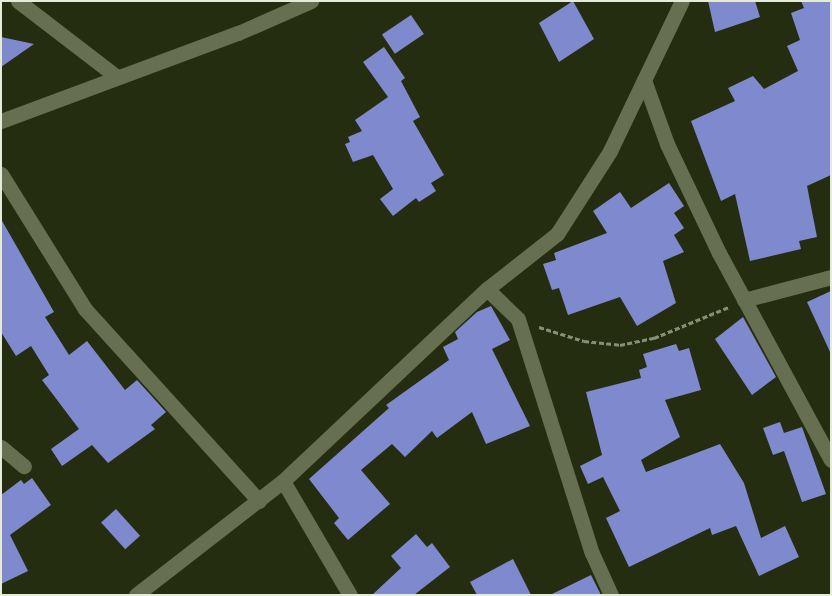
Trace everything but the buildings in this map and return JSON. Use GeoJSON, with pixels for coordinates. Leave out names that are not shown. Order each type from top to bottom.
{"type":"FeatureCollection","features":[{"type":"Feature","properties":{"kind":"street"},"geometry":{"type":"LineString","coordinates":[[18,1],[117,78]]}},
{"type":"Feature","properties":{"kind":"street"},"geometry":{"type":"LineString","coordinates":[[1,121],[117,78],[311,1]]}},
{"type":"Feature","properties":{"kind":"street"},"geometry":{"type":"LineString","coordinates":[[136,595],[283,481],[487,289],[558,234],[610,151],[682,1]]}},
{"type":"Feature","properties":{"kind":"street"},"geometry":{"type":"LineString","coordinates":[[644,80],[667,144],[744,300],[831,460]]}},
{"type":"Feature","properties":{"kind":"street"},"geometry":{"type":"LineString","coordinates":[[1,174],[86,309],[259,501]]}},
{"type":"Feature","properties":{"kind":"street"},"geometry":{"type":"LineString","coordinates":[[744,300],[831,277]]}},
{"type":"Feature","properties":{"kind":"street"},"geometry":{"type":"LineString","coordinates":[[487,289],[518,319],[592,553],[611,595]]}},
{"type":"Feature","properties":{"kind":"street"},"geometry":{"type":"LineString","coordinates":[[1,447],[24,466]]}},
{"type":"Feature","properties":{"kind":"street"},"geometry":{"type":"LineString","coordinates":[[283,481],[350,595]]}},
{"type":"Feature","properties":{"kind":"path"},"geometry":{"type":"LineString","coordinates":[[518,319],[584,341],[620,345],[663,335],[744,300]]}}]}
